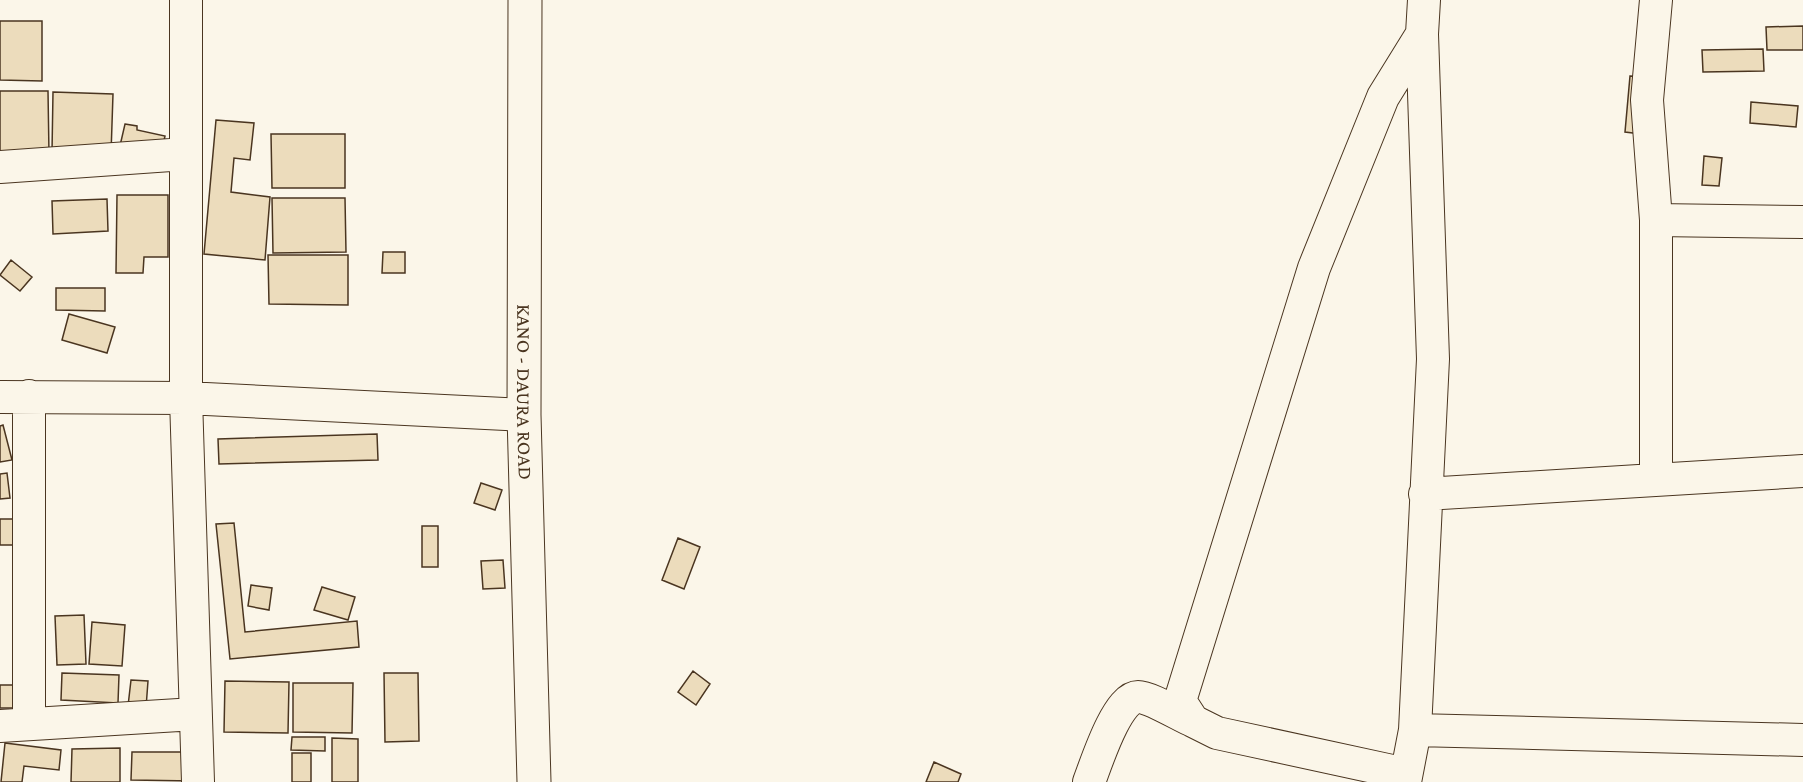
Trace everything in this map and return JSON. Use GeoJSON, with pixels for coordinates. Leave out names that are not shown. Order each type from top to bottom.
{"type":"FeatureCollection","features":[{"type":"Feature","properties":{"kind":"highway","name":"KANO - DAURA ROAD"},"geometry":{"type":"LineString","coordinates":[[525,0],[524,415],[534,782]]}},
{"type":"Feature","properties":{"kind":"street"},"geometry":{"type":"LineString","coordinates":[[186,0],[186,398],[198,782]]}},
{"type":"Feature","properties":{"kind":"street"},"geometry":{"type":"LineString","coordinates":[[1089,782],[1118,711],[1128,699],[1139,697],[1217,734],[1406,778],[1415,730],[1433,359],[1422,34],[1424,0]]}},
{"type":"Feature","properties":{"kind":"street"},"geometry":{"type":"LineString","coordinates":[[1656,0],[1647,100],[1656,220],[1656,480]]}},
{"type":"Feature","properties":{"kind":"street"},"geometry":{"type":"LineString","coordinates":[[1193,722],[1180,701],[1185,678],[1314,268],[1383,97],[1422,34]]}},
{"type":"Feature","properties":{"kind":"street"},"geometry":{"type":"LineString","coordinates":[[0,167],[185,154]]}},
{"type":"Feature","properties":{"kind":"street"},"geometry":{"type":"LineString","coordinates":[[1656,220],[1803,222]]}},
{"type":"Feature","properties":{"kind":"street"},"geometry":{"type":"LineString","coordinates":[[195,714],[15,725],[14,397],[186,398],[524,415]]}},
{"type":"Feature","properties":{"kind":"street"},"geometry":{"type":"LineString","coordinates":[[1425,494],[1803,471]]}},
{"type":"Feature","properties":{"kind":"street"},"geometry":{"type":"LineString","coordinates":[[1415,730],[1803,740]]}},
{"type":"Feature","properties":{"kind":"building"},"geometry":{"type":"Polygon","coordinates":[[[0,21],[42,21],[42,81],[0,80],[0,21]]]}},
{"type":"Feature","properties":{"kind":"building"},"geometry":{"type":"Polygon","coordinates":[[[1803,26],[1803,50],[1767,50],[1766,27],[1803,26]]]}},
{"type":"Feature","properties":{"kind":"building"},"geometry":{"type":"Polygon","coordinates":[[[1763,49],[1764,71],[1703,72],[1702,50],[1763,49]]]}},
{"type":"Feature","properties":{"kind":"building"},"geometry":{"type":"Polygon","coordinates":[[[1630,76],[1646,77],[1641,134],[1625,132],[1630,76]]]}},
{"type":"Feature","properties":{"kind":"building"},"geometry":{"type":"Polygon","coordinates":[[[0,91],[48,91],[49,154],[0,154],[0,91]]]}},
{"type":"Feature","properties":{"kind":"building"},"geometry":{"type":"Polygon","coordinates":[[[53,92],[113,94],[111,154],[52,152],[53,92]]]}},
{"type":"Feature","properties":{"kind":"building"},"geometry":{"type":"Polygon","coordinates":[[[1751,102],[1798,106],[1796,127],[1750,123],[1751,102]]]}},
{"type":"Feature","properties":{"kind":"building"},"geometry":{"type":"Polygon","coordinates":[[[216,120],[254,123],[250,160],[234,158],[231,192],[270,197],[265,260],[204,254],[216,120]]]}},
{"type":"Feature","properties":{"kind":"building"},"geometry":{"type":"Polygon","coordinates":[[[125,124],[137,126],[137,130],[165,136],[160,159],[119,150],[125,124]]]}},
{"type":"Feature","properties":{"kind":"building"},"geometry":{"type":"Polygon","coordinates":[[[271,134],[345,134],[345,188],[272,188],[271,134]]]}},
{"type":"Feature","properties":{"kind":"building"},"geometry":{"type":"Polygon","coordinates":[[[1704,156],[1722,158],[1719,186],[1702,185],[1704,156]]]}},
{"type":"Feature","properties":{"kind":"building"},"geometry":{"type":"Polygon","coordinates":[[[117,195],[168,195],[168,257],[144,257],[143,273],[116,273],[117,195]]]}},
{"type":"Feature","properties":{"kind":"building"},"geometry":{"type":"Polygon","coordinates":[[[272,198],[345,198],[346,252],[273,253],[272,198]]]}},
{"type":"Feature","properties":{"kind":"building"},"geometry":{"type":"Polygon","coordinates":[[[107,199],[108,231],[53,234],[52,201],[107,199]]]}},
{"type":"Feature","properties":{"kind":"building"},"geometry":{"type":"Polygon","coordinates":[[[383,252],[405,252],[405,273],[382,273],[383,252]]]}},
{"type":"Feature","properties":{"kind":"building"},"geometry":{"type":"Polygon","coordinates":[[[268,255],[348,255],[348,305],[269,304],[268,255]]]}},
{"type":"Feature","properties":{"kind":"building"},"geometry":{"type":"Polygon","coordinates":[[[11,260],[32,277],[20,291],[0,275],[11,260]]]}},
{"type":"Feature","properties":{"kind":"building"},"geometry":{"type":"Polygon","coordinates":[[[56,288],[105,288],[105,311],[56,310],[56,288]]]}},
{"type":"Feature","properties":{"kind":"building"},"geometry":{"type":"Polygon","coordinates":[[[69,314],[115,327],[107,353],[62,340],[69,314]]]}},
{"type":"Feature","properties":{"kind":"building"},"geometry":{"type":"Polygon","coordinates":[[[3,425],[12,460],[0,462],[0,426],[3,425]]]}},
{"type":"Feature","properties":{"kind":"building"},"geometry":{"type":"Polygon","coordinates":[[[377,434],[378,460],[219,464],[218,439],[377,434]]]}},
{"type":"Feature","properties":{"kind":"building"},"geometry":{"type":"Polygon","coordinates":[[[7,473],[10,498],[0,499],[0,474],[7,473]]]}},
{"type":"Feature","properties":{"kind":"building"},"geometry":{"type":"Polygon","coordinates":[[[481,483],[502,490],[495,510],[474,503],[481,483]]]}},
{"type":"Feature","properties":{"kind":"building"},"geometry":{"type":"Polygon","coordinates":[[[0,519],[14,519],[14,545],[0,545],[0,519]]]}},
{"type":"Feature","properties":{"kind":"building"},"geometry":{"type":"Polygon","coordinates":[[[234,523],[245,632],[357,621],[359,647],[230,659],[216,524],[234,523]]]}},
{"type":"Feature","properties":{"kind":"building"},"geometry":{"type":"Polygon","coordinates":[[[422,526],[438,526],[438,567],[422,567],[422,526]]]}},
{"type":"Feature","properties":{"kind":"building"},"geometry":{"type":"Polygon","coordinates":[[[678,538],[700,547],[684,589],[662,580],[678,538]]]}},
{"type":"Feature","properties":{"kind":"building"},"geometry":{"type":"Polygon","coordinates":[[[503,560],[505,588],[483,589],[481,561],[503,560]]]}},
{"type":"Feature","properties":{"kind":"building"},"geometry":{"type":"Polygon","coordinates":[[[251,585],[272,588],[269,610],[248,606],[251,585]]]}},
{"type":"Feature","properties":{"kind":"building"},"geometry":{"type":"Polygon","coordinates":[[[322,587],[355,597],[348,620],[314,610],[322,587]]]}},
{"type":"Feature","properties":{"kind":"building"},"geometry":{"type":"Polygon","coordinates":[[[84,615],[86,664],[57,665],[55,616],[84,615]]]}},
{"type":"Feature","properties":{"kind":"building"},"geometry":{"type":"Polygon","coordinates":[[[92,622],[125,625],[122,666],[89,664],[92,622]]]}},
{"type":"Feature","properties":{"kind":"building"},"geometry":{"type":"Polygon","coordinates":[[[693,671],[710,684],[696,705],[678,692],[693,671]]]}},
{"type":"Feature","properties":{"kind":"building"},"geometry":{"type":"Polygon","coordinates":[[[62,673],[119,675],[118,703],[61,700],[62,673]]]}},
{"type":"Feature","properties":{"kind":"building"},"geometry":{"type":"Polygon","coordinates":[[[384,673],[418,673],[419,741],[385,742],[384,673]]]}},
{"type":"Feature","properties":{"kind":"building"},"geometry":{"type":"Polygon","coordinates":[[[131,680],[148,681],[146,708],[128,706],[131,680]]]}},
{"type":"Feature","properties":{"kind":"building"},"geometry":{"type":"Polygon","coordinates":[[[225,681],[289,682],[288,733],[224,732],[225,681]]]}},
{"type":"Feature","properties":{"kind":"building"},"geometry":{"type":"Polygon","coordinates":[[[293,683],[353,683],[352,733],[293,732],[293,683]]]}},
{"type":"Feature","properties":{"kind":"building"},"geometry":{"type":"Polygon","coordinates":[[[0,685],[15,685],[15,708],[0,708],[0,685]]]}},
{"type":"Feature","properties":{"kind":"building"},"geometry":{"type":"Polygon","coordinates":[[[292,737],[325,737],[325,751],[291,750],[292,737]]]}},
{"type":"Feature","properties":{"kind":"building"},"geometry":{"type":"Polygon","coordinates":[[[332,738],[358,739],[358,782],[332,782],[332,738]]]}},
{"type":"Feature","properties":{"kind":"building"},"geometry":{"type":"Polygon","coordinates":[[[5,743],[61,750],[59,770],[24,766],[22,782],[1,782],[5,743]]]}},
{"type":"Feature","properties":{"kind":"building"},"geometry":{"type":"Polygon","coordinates":[[[120,748],[120,782],[71,782],[72,749],[120,748]]]}},
{"type":"Feature","properties":{"kind":"building"},"geometry":{"type":"Polygon","coordinates":[[[132,752],[193,752],[193,781],[131,780],[132,752]]]}},
{"type":"Feature","properties":{"kind":"building"},"geometry":{"type":"Polygon","coordinates":[[[292,753],[311,753],[311,782],[292,782],[292,753]]]}},
{"type":"Feature","properties":{"kind":"building"},"geometry":{"type":"Polygon","coordinates":[[[934,762],[961,774],[958,782],[926,782],[934,762]]]}}]}
